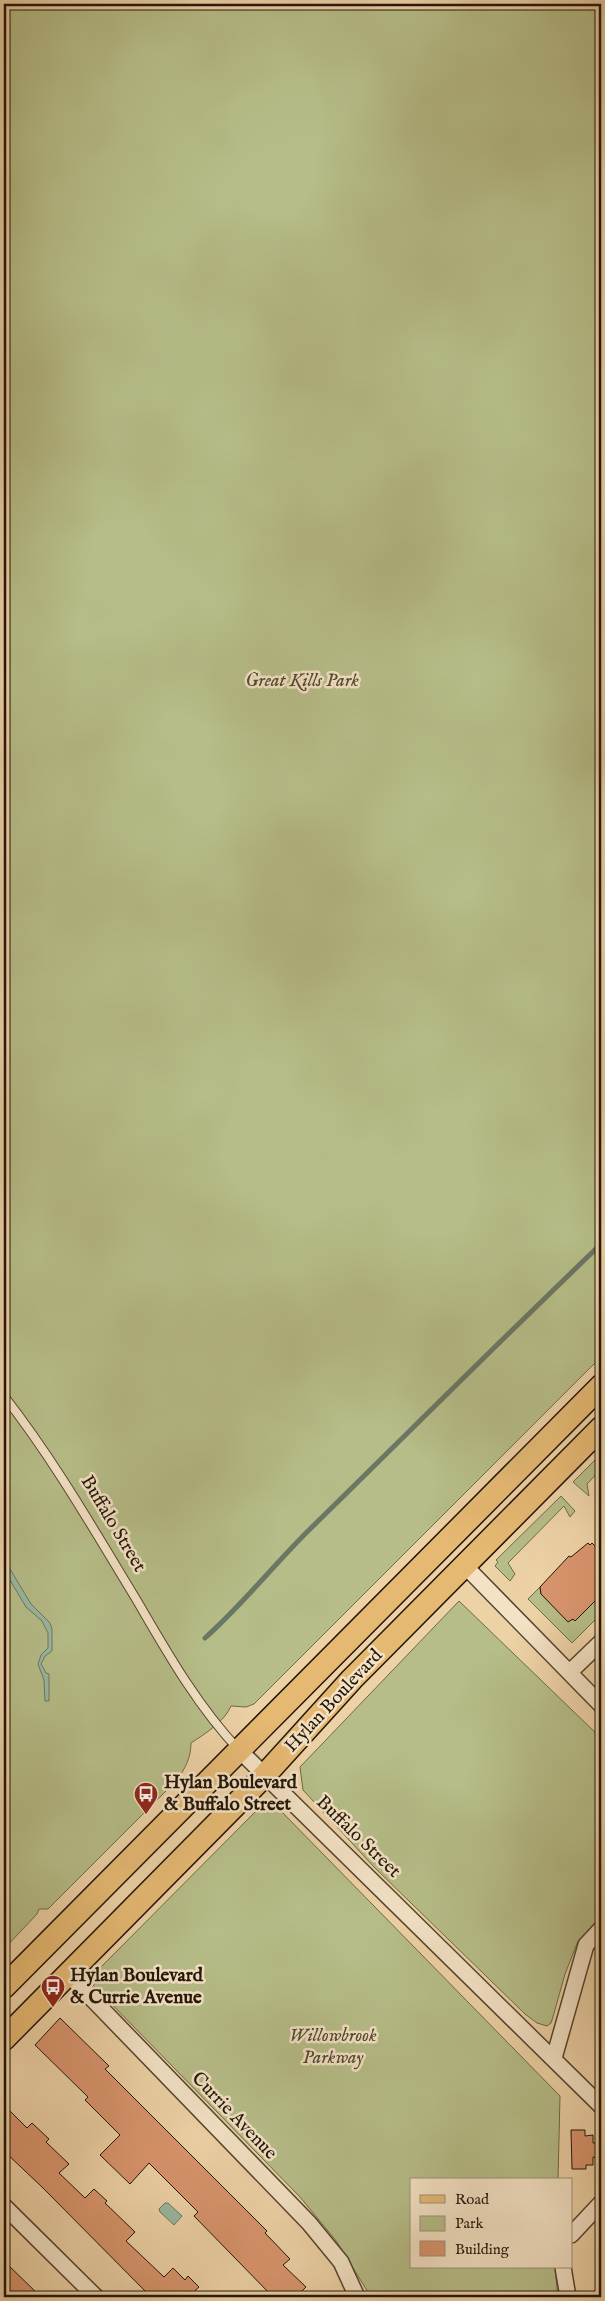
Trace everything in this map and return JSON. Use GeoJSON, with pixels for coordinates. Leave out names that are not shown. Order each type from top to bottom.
{"type":"FeatureCollection","features":[{"type":"Feature","properties":{"kind":"main road","name":"Hylan Boulevard"},"geometry":{"type":"LineString","coordinates":[[4,1987],[238,1749],[601,1386]]}},
{"type":"Feature","properties":{"kind":"main road","name":"Hylan Boulevard"},"geometry":{"type":"LineString","coordinates":[[4,2039],[265,1775],[352,1679],[601,1428]]}},
{"type":"Feature","properties":{"kind":"street"},"geometry":{"type":"LineString","coordinates":[[465,1566],[601,1704]]}},
{"type":"Feature","properties":{"kind":"street"},"geometry":{"type":"LineString","coordinates":[[570,1672],[601,1642]]}},
{"type":"Feature","properties":{"kind":"street","name":"Buffalo Street"},"geometry":{"type":"LineString","coordinates":[[238,1749],[601,2106]]}},
{"type":"Feature","properties":{"kind":"street"},"geometry":{"type":"LineString","coordinates":[[554,2058],[586,1945],[601,1929]]}},
{"type":"Feature","properties":{"kind":"street","name":"Currie Avenue"},"geometry":{"type":"LineString","coordinates":[[68,1974],[309,2223],[341,2262],[356,2297]]}},
{"type":"Feature","properties":{"kind":"street"},"geometry":{"type":"LineString","coordinates":[[572,2234],[601,2203]]}},
{"type":"Feature","properties":{"kind":"street"},"geometry":{"type":"LineString","coordinates":[[4,2206],[96,2297]]}},
{"type":"Feature","properties":{"kind":"street"},"geometry":{"type":"LineString","coordinates":[[563,2268],[568,2297]]}},
{"type":"Feature","properties":{"kind":"lane","name":"Buffalo Street"},"geometry":{"type":"LineString","coordinates":[[4,1396],[76,1498],[186,1683],[215,1724],[238,1749]]}},
{"type":"Feature","properties":{"kind":"green space","name":"Great Kills Park"},"geometry":{"type":"Polygon","coordinates":[[[4,4],[601,4],[601,1357],[254,1704],[246,1707],[231,1706],[219,1722],[191,1743],[187,1763],[176,1781],[48,1909],[39,1909],[37,1914],[4,1949],[4,4]]]}},
{"type":"Feature","properties":{"kind":"green space"},"geometry":{"type":"Polygon","coordinates":[[[601,1454],[601,1469],[587,1484],[589,1496],[573,1482],[601,1454]]]}},
{"type":"Feature","properties":{"kind":"green space"},"geometry":{"type":"Polygon","coordinates":[[[561,1496],[575,1511],[570,1517],[564,1506],[508,1563],[515,1574],[510,1581],[495,1566],[498,1562],[496,1560],[561,1496]]]}},
{"type":"Feature","properties":{"kind":"green space"},"geometry":{"type":"Polygon","coordinates":[[[540,1587],[541,1594],[568,1621],[573,1619],[575,1621],[598,1598],[601,1602],[601,1614],[572,1643],[528,1599],[540,1587]]]}},
{"type":"Feature","properties":{"kind":"green space"},"geometry":{"type":"Polygon","coordinates":[[[459,1601],[601,1738],[601,1916],[578,1941],[565,1974],[551,2023],[547,2026],[537,2023],[525,2014],[374,1867],[303,1790],[300,1767],[459,1601]]]}},
{"type":"Feature","properties":{"kind":"green space","name":"Willowbrook Parkway"},"geometry":{"type":"Polygon","coordinates":[[[263,1804],[279,1809],[560,2096],[558,2178],[410,2178],[410,2268],[555,2268],[558,2297],[371,2297],[337,2242],[300,2197],[93,1985],[99,1980],[96,1974],[263,1804]]]}},
{"type":"Feature","properties":{"kind":"shaded area"},"geometry":{"type":"Polygon","coordinates":[[[4,1559],[31,1604],[50,1623],[52,1629],[52,1651],[45,1656],[41,1664],[46,1673],[49,1674],[49,1701],[45,1701],[44,1680],[38,1664],[41,1655],[48,1648],[48,1633],[42,1621],[26,1607],[4,1570],[4,1559]]]}},
{"type":"Feature","properties":{"kind":"shaded area"},"geometry":{"type":"Polygon","coordinates":[[[165,2203],[168,2203],[182,2216],[174,2225],[160,2212],[159,2209],[165,2203]]]}},
{"type":"Feature","properties":{"kind":"building"},"geometry":{"type":"Polygon","coordinates":[[[588,1543],[590,1545],[592,1543],[601,1552],[601,1595],[575,1621],[573,1619],[568,1622],[541,1594],[540,1587],[569,1556],[571,1557],[588,1543]]]}},
{"type":"Feature","properties":{"kind":"building"},"geometry":{"type":"Polygon","coordinates":[[[60,2018],[109,2066],[105,2069],[267,2231],[265,2233],[290,2259],[283,2265],[306,2287],[296,2297],[273,2297],[194,2216],[198,2212],[149,2163],[130,2184],[100,2155],[120,2135],[85,2100],[88,2097],[35,2045],[60,2018]]]}},
{"type":"Feature","properties":{"kind":"building"},"geometry":{"type":"Polygon","coordinates":[[[4,2105],[27,2128],[32,2123],[49,2139],[46,2142],[69,2164],[59,2173],[85,2198],[94,2189],[107,2201],[105,2203],[135,2232],[126,2241],[164,2277],[173,2268],[185,2280],[188,2276],[199,2287],[188,2297],[151,2297],[4,2151],[4,2105]]]}},
{"type":"Feature","properties":{"kind":"building"},"geometry":{"type":"Polygon","coordinates":[[[571,2130],[585,2130],[585,2136],[593,2135],[593,2143],[598,2143],[598,2158],[593,2157],[593,2165],[586,2165],[586,2169],[572,2169],[571,2130]]]}},
{"type":"Feature","properties":{"kind":"building"},"geometry":{"type":"Polygon","coordinates":[[[4,2261],[41,2297],[9,2297],[4,2292],[4,2261]]]}},
{"type":"Feature","properties":{"kind":"waterway"},"geometry":{"type":"LineString","coordinates":[[205,1638],[307,1532],[601,1244]]}},
{"type":"Feature","properties":{"kind":"place","name":"Hylan Boulevard & Buffalo Street"},"geometry":{"type":"Point","coordinates":[146,1815]}},
{"type":"Feature","properties":{"kind":"place","name":"Hylan Boulevard & Currie Avenue"},"geometry":{"type":"Point","coordinates":[53,2008]}}]}
